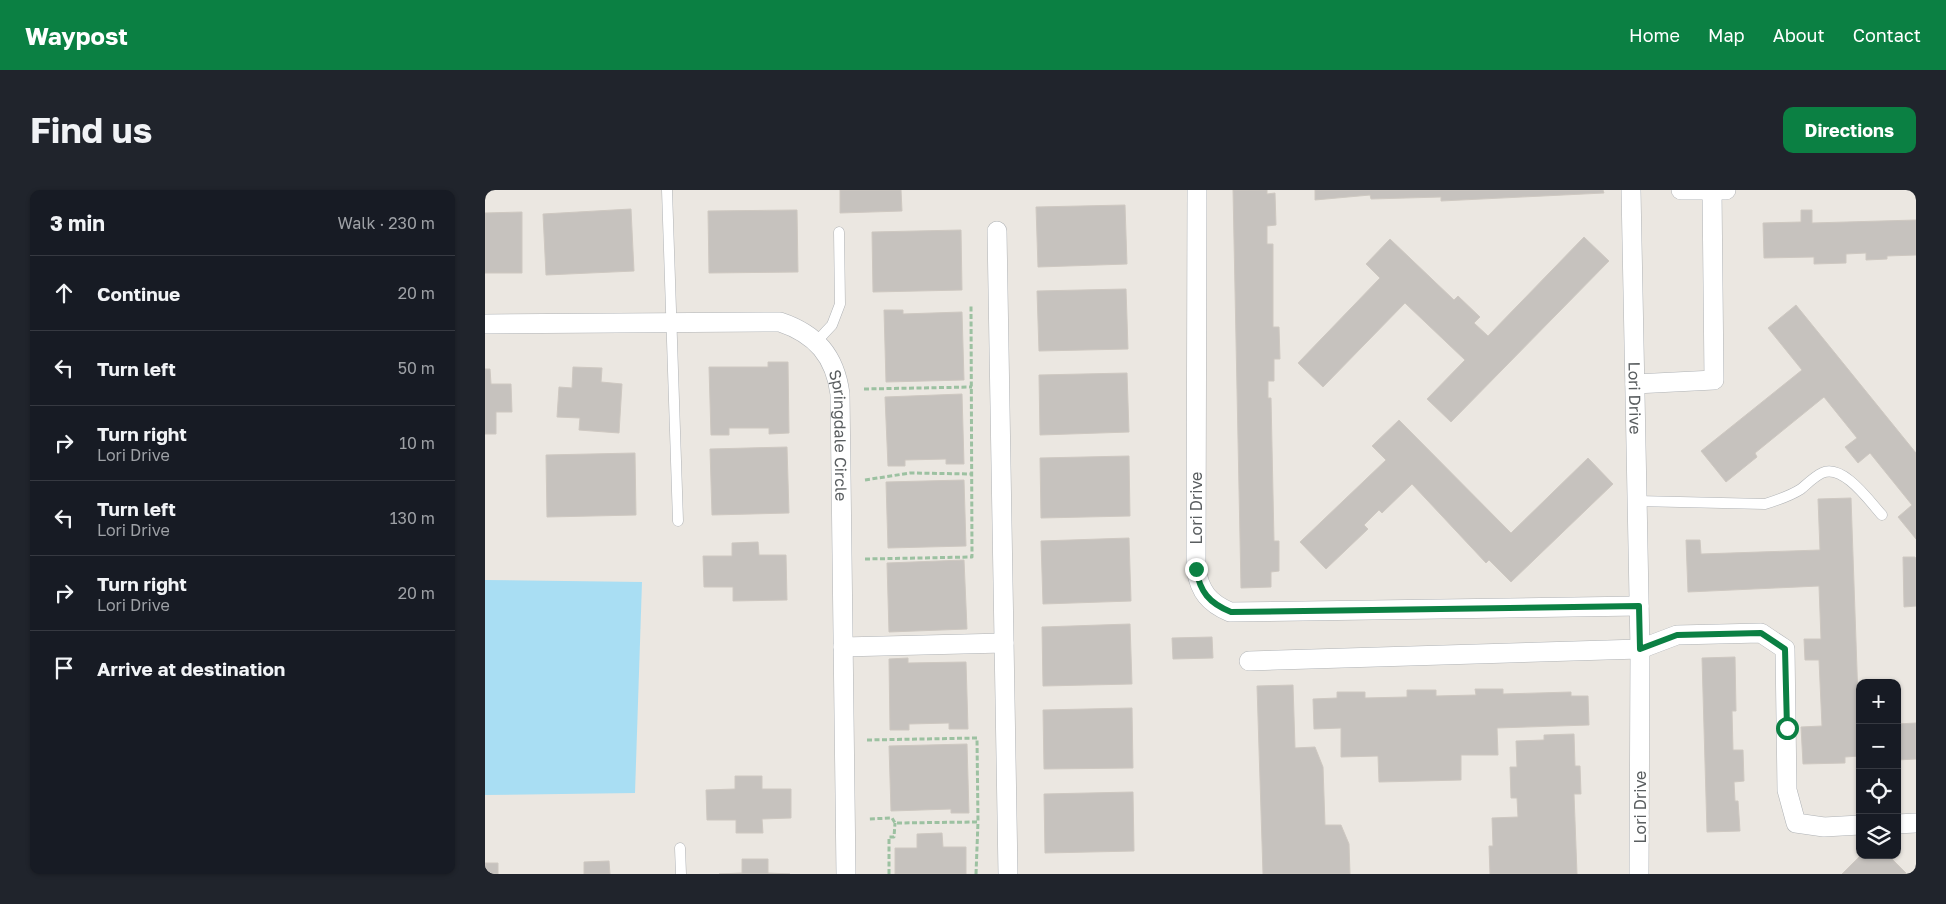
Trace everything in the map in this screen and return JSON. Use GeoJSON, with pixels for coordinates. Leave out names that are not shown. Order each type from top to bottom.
{"type":"FeatureCollection","features":[{"type":"Feature","properties":{"kind":"street","name":"Lori Drive"},"geometry":{"type":"LineString","coordinates":[[1197,190],[1196,569],[1198,583],[1205,596],[1217,606],[1231,612],[1639,606]]}},
{"type":"Feature","properties":{"kind":"street","name":"Lori Drive"},"geometry":{"type":"LineString","coordinates":[[1631,190],[1640,649],[1639,874]]}},
{"type":"Feature","properties":{"kind":"street"},"geometry":{"type":"LineString","coordinates":[[1681,190],[1727,190]]}},
{"type":"Feature","properties":{"kind":"street"},"geometry":{"type":"LineString","coordinates":[[1635,384],[1714,380],[1712,190]]}},
{"type":"Feature","properties":{"kind":"street"},"geometry":{"type":"LineString","coordinates":[[997,231],[1008,874]]}},
{"type":"Feature","properties":{"kind":"street","name":"Springdale Circle"},"geometry":{"type":"LineString","coordinates":[[485,324],[780,322],[796,327],[817,341],[832,361],[838,377],[840,394],[846,874]]}},
{"type":"Feature","properties":{"kind":"street"},"geometry":{"type":"LineString","coordinates":[[1249,661],[1640,649],[1677,635],[1761,633],[1785,649],[1787,790],[1796,823],[1824,826],[1856,825]]}},
{"type":"Feature","properties":{"kind":"street"},"geometry":{"type":"LineString","coordinates":[[843,647],[1004,643]]}},
{"type":"Feature","properties":{"kind":"street"},"geometry":{"type":"LineString","coordinates":[[1901,824],[1916,824]]}},
{"type":"Feature","properties":{"kind":"lane"},"geometry":{"type":"LineString","coordinates":[[667,190],[673,322],[678,521]]}},
{"type":"Feature","properties":{"kind":"lane"},"geometry":{"type":"LineString","coordinates":[[817,341],[832,325],[840,304],[839,232]]}},
{"type":"Feature","properties":{"kind":"lane"},"geometry":{"type":"LineString","coordinates":[[1637,501],[1765,504],[1780,500],[1798,491],[1823,472],[1832,471],[1843,475],[1855,485],[1882,515]]}},
{"type":"Feature","properties":{"kind":"lane"},"geometry":{"type":"LineString","coordinates":[[680,848],[681,874]]}},
{"type":"Feature","properties":{"kind":"path"},"geometry":{"type":"LineString","coordinates":[[865,559],[972,557],[971,306]]}},
{"type":"Feature","properties":{"kind":"path"},"geometry":{"type":"LineString","coordinates":[[864,389],[972,387]]}},
{"type":"Feature","properties":{"kind":"path"},"geometry":{"type":"LineString","coordinates":[[865,480],[910,473],[972,474]]}},
{"type":"Feature","properties":{"kind":"path"},"geometry":{"type":"LineString","coordinates":[[867,740],[977,738],[976,874]]}},
{"type":"Feature","properties":{"kind":"path"},"geometry":{"type":"LineString","coordinates":[[868,819],[892,818],[895,823],[894,836],[889,837],[889,874]]}},
{"type":"Feature","properties":{"kind":"path"},"geometry":{"type":"LineString","coordinates":[[895,823],[977,822]]}},
{"type":"Feature","properties":{"kind":"water"},"geometry":{"type":"Polygon","coordinates":[[[485,580],[642,582],[635,793],[485,795],[485,580]]]}},
{"type":"Feature","properties":{"kind":"building"},"geometry":{"type":"Polygon","coordinates":[[[840,190],[901,190],[902,211],[840,213],[840,190]]]}},
{"type":"Feature","properties":{"kind":"building"},"geometry":{"type":"Polygon","coordinates":[[[1233,190],[1267,190],[1267,194],[1275,193],[1276,225],[1267,226],[1267,244],[1273,244],[1273,327],[1279,327],[1280,359],[1274,359],[1274,381],[1268,381],[1268,398],[1271,398],[1274,541],[1279,541],[1279,571],[1271,572],[1271,587],[1241,588],[1233,190]]]}},
{"type":"Feature","properties":{"kind":"building"},"geometry":{"type":"Polygon","coordinates":[[[1315,190],[1603,190],[1604,193],[1441,201],[1441,197],[1371,199],[1370,195],[1315,200],[1315,190]]]}},
{"type":"Feature","properties":{"kind":"building"},"geometry":{"type":"Polygon","coordinates":[[[1125,205],[1127,264],[1038,267],[1036,207],[1125,205]]]}},
{"type":"Feature","properties":{"kind":"building"},"geometry":{"type":"Polygon","coordinates":[[[631,209],[634,271],[546,275],[543,214],[631,209]]]}},
{"type":"Feature","properties":{"kind":"building"},"geometry":{"type":"Polygon","coordinates":[[[797,210],[798,272],[709,273],[708,211],[797,210]]]}},
{"type":"Feature","properties":{"kind":"building"},"geometry":{"type":"Polygon","coordinates":[[[1801,210],[1812,210],[1812,223],[1916,220],[1916,255],[1887,256],[1887,259],[1866,260],[1866,253],[1846,254],[1846,263],[1814,264],[1814,257],[1764,258],[1763,223],[1801,222],[1801,210]]]}},
{"type":"Feature","properties":{"kind":"building"},"geometry":{"type":"Polygon","coordinates":[[[522,212],[522,273],[485,273],[485,213],[522,212]]]}},
{"type":"Feature","properties":{"kind":"building"},"geometry":{"type":"Polygon","coordinates":[[[961,230],[962,290],[873,292],[872,232],[961,230]]]}},
{"type":"Feature","properties":{"kind":"building"},"geometry":{"type":"Polygon","coordinates":[[[1584,237],[1609,261],[1451,422],[1427,399],[1465,360],[1405,303],[1323,387],[1298,363],[1380,278],[1366,264],[1390,239],[1454,300],[1458,296],[1480,317],[1474,323],[1488,336],[1584,237]]]}},
{"type":"Feature","properties":{"kind":"building"},"geometry":{"type":"Polygon","coordinates":[[[1126,289],[1128,349],[1039,351],[1037,291],[1126,289]]]}},
{"type":"Feature","properties":{"kind":"building"},"geometry":{"type":"Polygon","coordinates":[[[1796,305],[1916,453],[1916,539],[1898,517],[1912,505],[1870,453],[1858,463],[1845,447],[1857,438],[1824,397],[1755,453],[1757,457],[1726,482],[1701,451],[1802,370],[1768,328],[1796,305]]]}},
{"type":"Feature","properties":{"kind":"building"},"geometry":{"type":"Polygon","coordinates":[[[884,310],[903,310],[903,314],[962,312],[964,380],[886,382],[884,310]]]}},
{"type":"Feature","properties":{"kind":"building"},"geometry":{"type":"Polygon","coordinates":[[[768,362],[788,362],[789,433],[769,434],[769,428],[729,428],[729,435],[711,435],[709,367],[768,367],[768,362]]]}},
{"type":"Feature","properties":{"kind":"building"},"geometry":{"type":"Polygon","coordinates":[[[573,367],[602,368],[601,382],[622,384],[619,433],[579,430],[580,418],[557,417],[559,387],[572,388],[573,367]]]}},
{"type":"Feature","properties":{"kind":"building"},"geometry":{"type":"Polygon","coordinates":[[[485,369],[490,369],[491,384],[511,384],[512,412],[496,412],[496,434],[485,434],[485,369]]]}},
{"type":"Feature","properties":{"kind":"building"},"geometry":{"type":"Polygon","coordinates":[[[1127,373],[1129,432],[1040,435],[1039,375],[1127,373]]]}},
{"type":"Feature","properties":{"kind":"building"},"geometry":{"type":"Polygon","coordinates":[[[962,394],[964,464],[946,464],[946,459],[905,460],[905,466],[888,466],[885,397],[962,394]]]}},
{"type":"Feature","properties":{"kind":"building"},"geometry":{"type":"Polygon","coordinates":[[[1399,420],[1511,533],[1588,458],[1613,484],[1511,582],[1489,560],[1486,563],[1412,484],[1382,513],[1379,510],[1364,525],[1368,529],[1326,569],[1300,542],[1386,460],[1372,446],[1399,420]]]}},
{"type":"Feature","properties":{"kind":"building"},"geometry":{"type":"Polygon","coordinates":[[[787,447],[789,513],[712,515],[710,449],[787,447]]]}},
{"type":"Feature","properties":{"kind":"building"},"geometry":{"type":"Polygon","coordinates":[[[635,453],[636,515],[547,517],[546,455],[635,453]]]}},
{"type":"Feature","properties":{"kind":"building"},"geometry":{"type":"Polygon","coordinates":[[[1129,456],[1130,516],[1041,518],[1040,458],[1129,456]]]}},
{"type":"Feature","properties":{"kind":"building"},"geometry":{"type":"Polygon","coordinates":[[[964,480],[966,546],[888,548],[886,482],[964,480]]]}},
{"type":"Feature","properties":{"kind":"building"},"geometry":{"type":"Polygon","coordinates":[[[1851,498],[1857,679],[1856,756],[1845,757],[1845,763],[1803,764],[1801,727],[1822,726],[1819,660],[1805,660],[1804,639],[1821,639],[1819,586],[1688,592],[1686,540],[1700,540],[1701,554],[1820,550],[1818,499],[1851,498]]]}},
{"type":"Feature","properties":{"kind":"building"},"geometry":{"type":"Polygon","coordinates":[[[1129,538],[1131,601],[1043,604],[1041,541],[1129,538]]]}},
{"type":"Feature","properties":{"kind":"building"},"geometry":{"type":"Polygon","coordinates":[[[758,542],[759,555],[786,555],[787,600],[733,601],[733,587],[704,587],[703,556],[732,556],[732,543],[758,542]]]}},
{"type":"Feature","properties":{"kind":"building"},"geometry":{"type":"Polygon","coordinates":[[[1903,557],[1915,557],[1916,559],[1916,606],[1904,607],[1903,557]]]}},
{"type":"Feature","properties":{"kind":"building"},"geometry":{"type":"Polygon","coordinates":[[[964,560],[967,629],[889,632],[887,563],[964,560]]]}},
{"type":"Feature","properties":{"kind":"building"},"geometry":{"type":"Polygon","coordinates":[[[1130,624],[1132,684],[1043,686],[1042,627],[1130,624]]]}},
{"type":"Feature","properties":{"kind":"building"},"geometry":{"type":"Polygon","coordinates":[[[1212,637],[1213,658],[1173,659],[1172,638],[1212,637]]]}},
{"type":"Feature","properties":{"kind":"building"},"geometry":{"type":"Polygon","coordinates":[[[1735,657],[1736,711],[1732,711],[1733,750],[1743,750],[1744,781],[1734,782],[1735,801],[1738,801],[1740,831],[1707,832],[1702,658],[1735,657]]]}},
{"type":"Feature","properties":{"kind":"building"},"geometry":{"type":"Polygon","coordinates":[[[908,658],[908,663],[966,662],[968,729],[949,729],[949,723],[909,724],[909,730],[890,730],[889,659],[908,658]]]}},
{"type":"Feature","properties":{"kind":"building"},"geometry":{"type":"Polygon","coordinates":[[[1293,685],[1295,748],[1315,747],[1323,767],[1325,825],[1341,825],[1349,844],[1350,874],[1263,874],[1257,686],[1293,685]]]}},
{"type":"Feature","properties":{"kind":"building"},"geometry":{"type":"Polygon","coordinates":[[[1475,689],[1503,689],[1503,694],[1571,692],[1571,696],[1588,696],[1589,725],[1497,728],[1498,755],[1461,755],[1461,780],[1379,782],[1378,756],[1341,757],[1341,728],[1314,729],[1313,699],[1337,698],[1337,692],[1365,692],[1365,698],[1407,697],[1407,690],[1436,690],[1436,696],[1476,695],[1475,689]]]}},
{"type":"Feature","properties":{"kind":"building"},"geometry":{"type":"Polygon","coordinates":[[[1132,708],[1133,768],[1044,769],[1043,710],[1132,708]]]}},
{"type":"Feature","properties":{"kind":"building"},"geometry":{"type":"Polygon","coordinates":[[[1916,723],[1916,759],[1901,760],[1901,724],[1916,723]]]}},
{"type":"Feature","properties":{"kind":"building"},"geometry":{"type":"Polygon","coordinates":[[[1574,734],[1575,766],[1580,766],[1581,794],[1574,794],[1577,874],[1490,874],[1489,846],[1493,846],[1492,818],[1518,817],[1517,798],[1511,798],[1510,767],[1517,767],[1516,741],[1544,740],[1544,735],[1574,734]]]}},
{"type":"Feature","properties":{"kind":"building"},"geometry":{"type":"Polygon","coordinates":[[[967,744],[969,813],[951,813],[951,809],[891,811],[889,746],[967,744]]]}},
{"type":"Feature","properties":{"kind":"building"},"geometry":{"type":"Polygon","coordinates":[[[735,776],[762,776],[762,789],[791,789],[791,818],[762,819],[763,833],[736,833],[736,820],[707,820],[706,790],[735,789],[735,776]]]}},
{"type":"Feature","properties":{"kind":"building"},"geometry":{"type":"Polygon","coordinates":[[[1133,792],[1134,851],[1045,853],[1044,794],[1133,792]]]}},
{"type":"Feature","properties":{"kind":"building"},"geometry":{"type":"Polygon","coordinates":[[[942,833],[943,847],[966,847],[966,874],[895,874],[895,848],[917,848],[917,834],[942,833]]]}},
{"type":"Feature","properties":{"kind":"building"},"geometry":{"type":"Polygon","coordinates":[[[742,859],[768,859],[768,873],[790,874],[719,874],[742,873],[742,859]]]}},
{"type":"Feature","properties":{"kind":"building"},"geometry":{"type":"Polygon","coordinates":[[[1857,859],[1892,859],[1907,874],[1842,874],[1857,859]]]}},
{"type":"Feature","properties":{"kind":"building"},"geometry":{"type":"Polygon","coordinates":[[[609,861],[610,874],[584,874],[584,862],[609,861]]]}},
{"type":"Feature","properties":{"kind":"building"},"geometry":{"type":"Polygon","coordinates":[[[485,863],[498,863],[498,874],[485,874],[485,863]]]}},
{"type":"Feature","properties":{"kind":"route"},"geometry":{"type":"LineString","coordinates":[[1196,569],[1198,583],[1205,596],[1217,606],[1231,612],[1639,606],[1640,649],[1677,635],[1761,633],[1785,649],[1787,728]]}}]}
